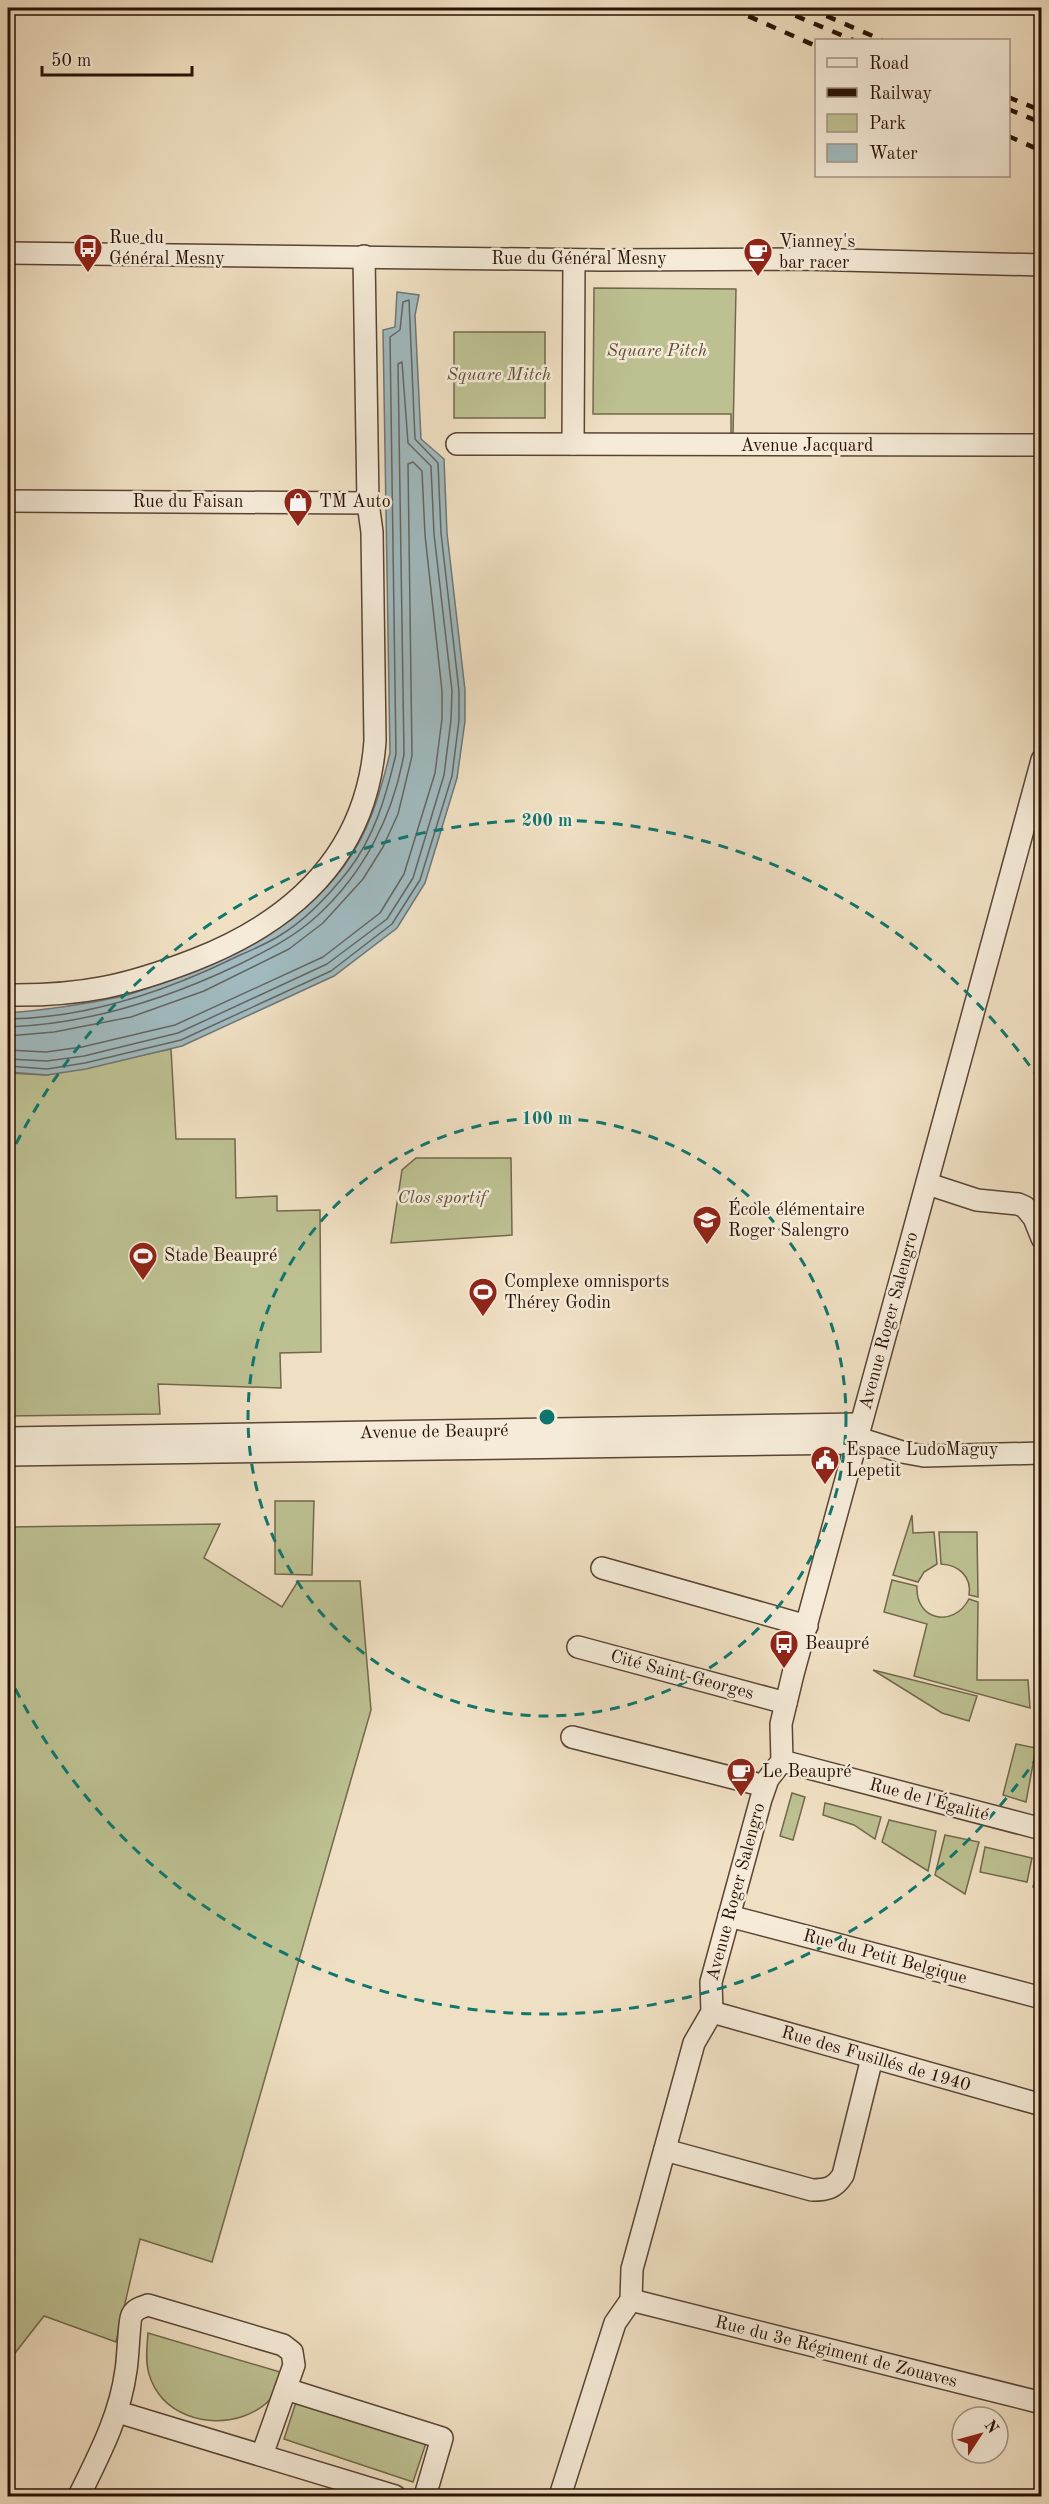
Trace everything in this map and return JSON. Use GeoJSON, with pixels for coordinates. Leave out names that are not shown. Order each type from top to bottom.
{"type":"FeatureCollection","features":[{"type":"Feature","properties":{"kind":"street","name":"Rue du Général Mesny"},"geometry":{"type":"LineString","coordinates":[[8,253],[574,260],[802,259],[1041,265]]}},
{"type":"Feature","properties":{"kind":"street"},"geometry":{"type":"LineString","coordinates":[[8,995],[63,994],[113,987],[153,976],[248,936],[281,915],[308,892],[331,864],[356,818],[372,772],[375,722],[372,532],[368,503],[364,256]]}},
{"type":"Feature","properties":{"kind":"street"},"geometry":{"type":"LineString","coordinates":[[573,444],[574,260]]}},
{"type":"Feature","properties":{"kind":"street","name":"Avenue Jacquard"},"geometry":{"type":"LineString","coordinates":[[457,444],[1041,445]]}},
{"type":"Feature","properties":{"kind":"street","name":"Rue du Faisan"},"geometry":{"type":"LineString","coordinates":[[8,501],[368,503]]}},
{"type":"Feature","properties":{"kind":"street","name":"Avenue Roger Salengro"},"geometry":{"type":"LineString","coordinates":[[712,2012],[711,1982],[765,1786],[782,1761],[781,1724],[786,1703],[1041,760]]}},
{"type":"Feature","properties":{"kind":"street"},"geometry":{"type":"LineString","coordinates":[[928,1184],[977,1200],[1018,1204],[1025,1207],[1034,1218],[1041,1238]]}},
{"type":"Feature","properties":{"kind":"street"},"geometry":{"type":"LineString","coordinates":[[858,1435],[902,1452],[924,1456],[1041,1453]]}},
{"type":"Feature","properties":{"kind":"street","name":"Avenue de Beaupré"},"geometry":{"type":"LineString","coordinates":[[8,1438],[858,1435]]}},
{"type":"Feature","properties":{"kind":"street","name":"Avenue de Beaupré"},"geometry":{"type":"LineString","coordinates":[[8,1455],[858,1435]]}},
{"type":"Feature","properties":{"kind":"street"},"geometry":{"type":"LineString","coordinates":[[602,1569],[807,1626]]}},
{"type":"Feature","properties":{"kind":"street","name":"Cité Saint-Georges"},"geometry":{"type":"LineString","coordinates":[[578,1647],[786,1703]]}},
{"type":"Feature","properties":{"kind":"street"},"geometry":{"type":"LineString","coordinates":[[573,1737],[765,1786]]}},
{"type":"Feature","properties":{"kind":"street","name":"Rue de l'Égalité"},"geometry":{"type":"LineString","coordinates":[[782,1761],[1041,1829]]}},
{"type":"Feature","properties":{"kind":"street","name":"Rue du Petit Belgique"},"geometry":{"type":"LineString","coordinates":[[729,1916],[1041,1998]]}},
{"type":"Feature","properties":{"kind":"street"},"geometry":{"type":"LineString","coordinates":[[560,2496],[615,2323],[631,2300],[632,2269],[694,2043],[712,2012]]}},
{"type":"Feature","properties":{"kind":"street","name":"Rue des Fusillés de 1940"},"geometry":{"type":"LineString","coordinates":[[712,2012],[1041,2105]]}},
{"type":"Feature","properties":{"kind":"street"},"geometry":{"type":"LineString","coordinates":[[665,2150],[812,2190],[830,2189],[843,2175],[872,2058]]}},
{"type":"Feature","properties":{"kind":"street","name":"Rue du 3e Régiment de Zouaves"},"geometry":{"type":"LineString","coordinates":[[631,2300],[1041,2403]]}},
{"type":"Feature","properties":{"kind":"street"},"geometry":{"type":"LineString","coordinates":[[79,2496],[109,2436],[118,2412],[129,2351],[131,2316],[135,2311],[148,2305],[289,2348],[294,2357],[294,2365],[262,2456]]}},
{"type":"Feature","properties":{"kind":"street"},"geometry":{"type":"LineString","coordinates":[[286,2389],[442,2438],[425,2496]]}},
{"type":"Feature","properties":{"kind":"street"},"geometry":{"type":"LineString","coordinates":[[118,2412],[262,2456],[342,2489],[395,2496]]}},
{"type":"Feature","properties":{"kind":"green space","name":"Square Pitch"},"geometry":{"type":"Polygon","coordinates":[[[594,288],[736,289],[733,435],[731,435],[731,414],[593,414],[594,288]]]}},
{"type":"Feature","properties":{"kind":"green space","name":"Square Mitch"},"geometry":{"type":"Polygon","coordinates":[[[454,332],[545,332],[545,418],[454,418],[454,332]]]}},
{"type":"Feature","properties":{"kind":"green space","name":"Stade Beaupré"},"geometry":{"type":"Polygon","coordinates":[[[171,1049],[176,1139],[235,1139],[236,1198],[277,1196],[277,1211],[320,1210],[321,1352],[280,1353],[281,1388],[158,1384],[160,1414],[8,1416],[8,1073],[47,1075],[171,1049]]]}},
{"type":"Feature","properties":{"kind":"green space","name":"Clos sportif"},"geometry":{"type":"Polygon","coordinates":[[[416,1158],[511,1158],[512,1235],[391,1243],[402,1170],[416,1158]]]}},
{"type":"Feature","properties":{"kind":"green space"},"geometry":{"type":"Polygon","coordinates":[[[275,1501],[314,1501],[312,1575],[275,1574],[275,1501]]]}},
{"type":"Feature","properties":{"kind":"green space"},"geometry":{"type":"Polygon","coordinates":[[[912,1515],[913,1533],[934,1532],[937,1564],[924,1572],[918,1582],[893,1575],[912,1515]]]}},
{"type":"Feature","properties":{"kind":"green space"},"geometry":{"type":"Polygon","coordinates":[[[220,1524],[204,1558],[282,1607],[298,1581],[360,1581],[371,1710],[212,2262],[140,2239],[116,2342],[44,2316],[8,2362],[8,1527],[220,1524]]]}},
{"type":"Feature","properties":{"kind":"green space"},"geometry":{"type":"Polygon","coordinates":[[[939,1532],[977,1532],[978,1597],[969,1595],[968,1583],[963,1573],[941,1564],[939,1532]]]}},
{"type":"Feature","properties":{"kind":"green space"},"geometry":{"type":"Polygon","coordinates":[[[892,1580],[917,1586],[918,1598],[922,1607],[928,1613],[936,1616],[945,1617],[954,1614],[969,1599],[978,1602],[977,1680],[1028,1680],[1030,1708],[914,1676],[927,1624],[884,1612],[892,1580]]]}},
{"type":"Feature","properties":{"kind":"green space"},"geometry":{"type":"Polygon","coordinates":[[[873,1670],[977,1696],[969,1721],[942,1713],[873,1670]]]}},
{"type":"Feature","properties":{"kind":"green space"},"geometry":{"type":"Polygon","coordinates":[[[1016,1744],[1036,1748],[1026,1802],[1003,1795],[1016,1744]]]}},
{"type":"Feature","properties":{"kind":"green space"},"geometry":{"type":"Polygon","coordinates":[[[792,1793],[805,1797],[793,1840],[780,1836],[792,1793]]]}},
{"type":"Feature","properties":{"kind":"green space"},"geometry":{"type":"Polygon","coordinates":[[[825,1803],[881,1817],[875,1839],[854,1825],[823,1815],[825,1803]]]}},
{"type":"Feature","properties":{"kind":"green space"},"geometry":{"type":"Polygon","coordinates":[[[889,1820],[936,1831],[928,1871],[882,1842],[889,1820]]]}},
{"type":"Feature","properties":{"kind":"green space"},"geometry":{"type":"Polygon","coordinates":[[[945,1835],[979,1842],[965,1894],[935,1875],[945,1835]]]}},
{"type":"Feature","properties":{"kind":"green space"},"geometry":{"type":"Polygon","coordinates":[[[985,1847],[1032,1858],[1027,1882],[980,1872],[985,1847]]]}},
{"type":"Feature","properties":{"kind":"green space"},"geometry":{"type":"Polygon","coordinates":[[[1040,1859],[1042,1860],[1041,1892],[1033,1887],[1040,1859]]]}},
{"type":"Feature","properties":{"kind":"green space"},"geometry":{"type":"Polygon","coordinates":[[[148,2333],[280,2372],[273,2395],[266,2404],[255,2411],[230,2420],[201,2419],[175,2409],[155,2388],[149,2374],[148,2333]]]}},
{"type":"Feature","properties":{"kind":"green space"},"geometry":{"type":"Polygon","coordinates":[[[297,2399],[426,2443],[413,2482],[284,2439],[297,2399]]]}},
{"type":"Feature","properties":{"kind":"water"},"geometry":{"type":"Polygon","coordinates":[[[397,292],[419,295],[415,315],[421,439],[444,459],[447,533],[465,690],[465,721],[457,778],[425,883],[397,928],[334,976],[182,1046],[86,1069],[47,1075],[8,1072],[8,1013],[124,996],[192,972],[241,950],[287,922],[327,887],[353,853],[367,826],[378,798],[390,753],[383,330],[395,327],[397,292]]]}},
{"type":"Feature","properties":{"kind":"railway"},"geometry":{"type":"LineString","coordinates":[[730,8],[815,46]]}},
{"type":"Feature","properties":{"kind":"railway"},"geometry":{"type":"LineString","coordinates":[[777,8],[851,39]]}},
{"type":"Feature","properties":{"kind":"railway"},"geometry":{"type":"LineString","coordinates":[[808,8],[880,39]]}},
{"type":"Feature","properties":{"kind":"railway"},"geometry":{"type":"LineString","coordinates":[[1010,98],[1042,111]]}},
{"type":"Feature","properties":{"kind":"railway"},"geometry":{"type":"LineString","coordinates":[[1010,110],[1042,123]]}},
{"type":"Feature","properties":{"kind":"railway"},"geometry":{"type":"LineString","coordinates":[[1010,137],[1042,151]]}},
{"type":"Feature","properties":{"kind":"place","name":"Rue du Général Mesny"},"geometry":{"type":"Point","coordinates":[88,274]}},
{"type":"Feature","properties":{"kind":"place","name":"Vianney's bar racer"},"geometry":{"type":"Point","coordinates":[758,278]}},
{"type":"Feature","properties":{"kind":"place","name":"TM Auto"},"geometry":{"type":"Point","coordinates":[298,528]}},
{"type":"Feature","properties":{"kind":"place","name":"École élémentaire Roger Salengro"},"geometry":{"type":"Point","coordinates":[707,1246]}},
{"type":"Feature","properties":{"kind":"place","name":"Stade Beaupré"},"geometry":{"type":"Point","coordinates":[143,1282]}},
{"type":"Feature","properties":{"kind":"place","name":"Complexe omnisports Thérey Godin"},"geometry":{"type":"Point","coordinates":[483,1318]}},
{"type":"Feature","properties":{"kind":"place","name":"Espace LudoMaguy Lepetit"},"geometry":{"type":"Point","coordinates":[825,1486]}},
{"type":"Feature","properties":{"kind":"place","name":"Beaupré"},"geometry":{"type":"Point","coordinates":[784,1670]}},
{"type":"Feature","properties":{"kind":"place","name":"Le Beaupré"},"geometry":{"type":"Point","coordinates":[741,1798]}}]}
